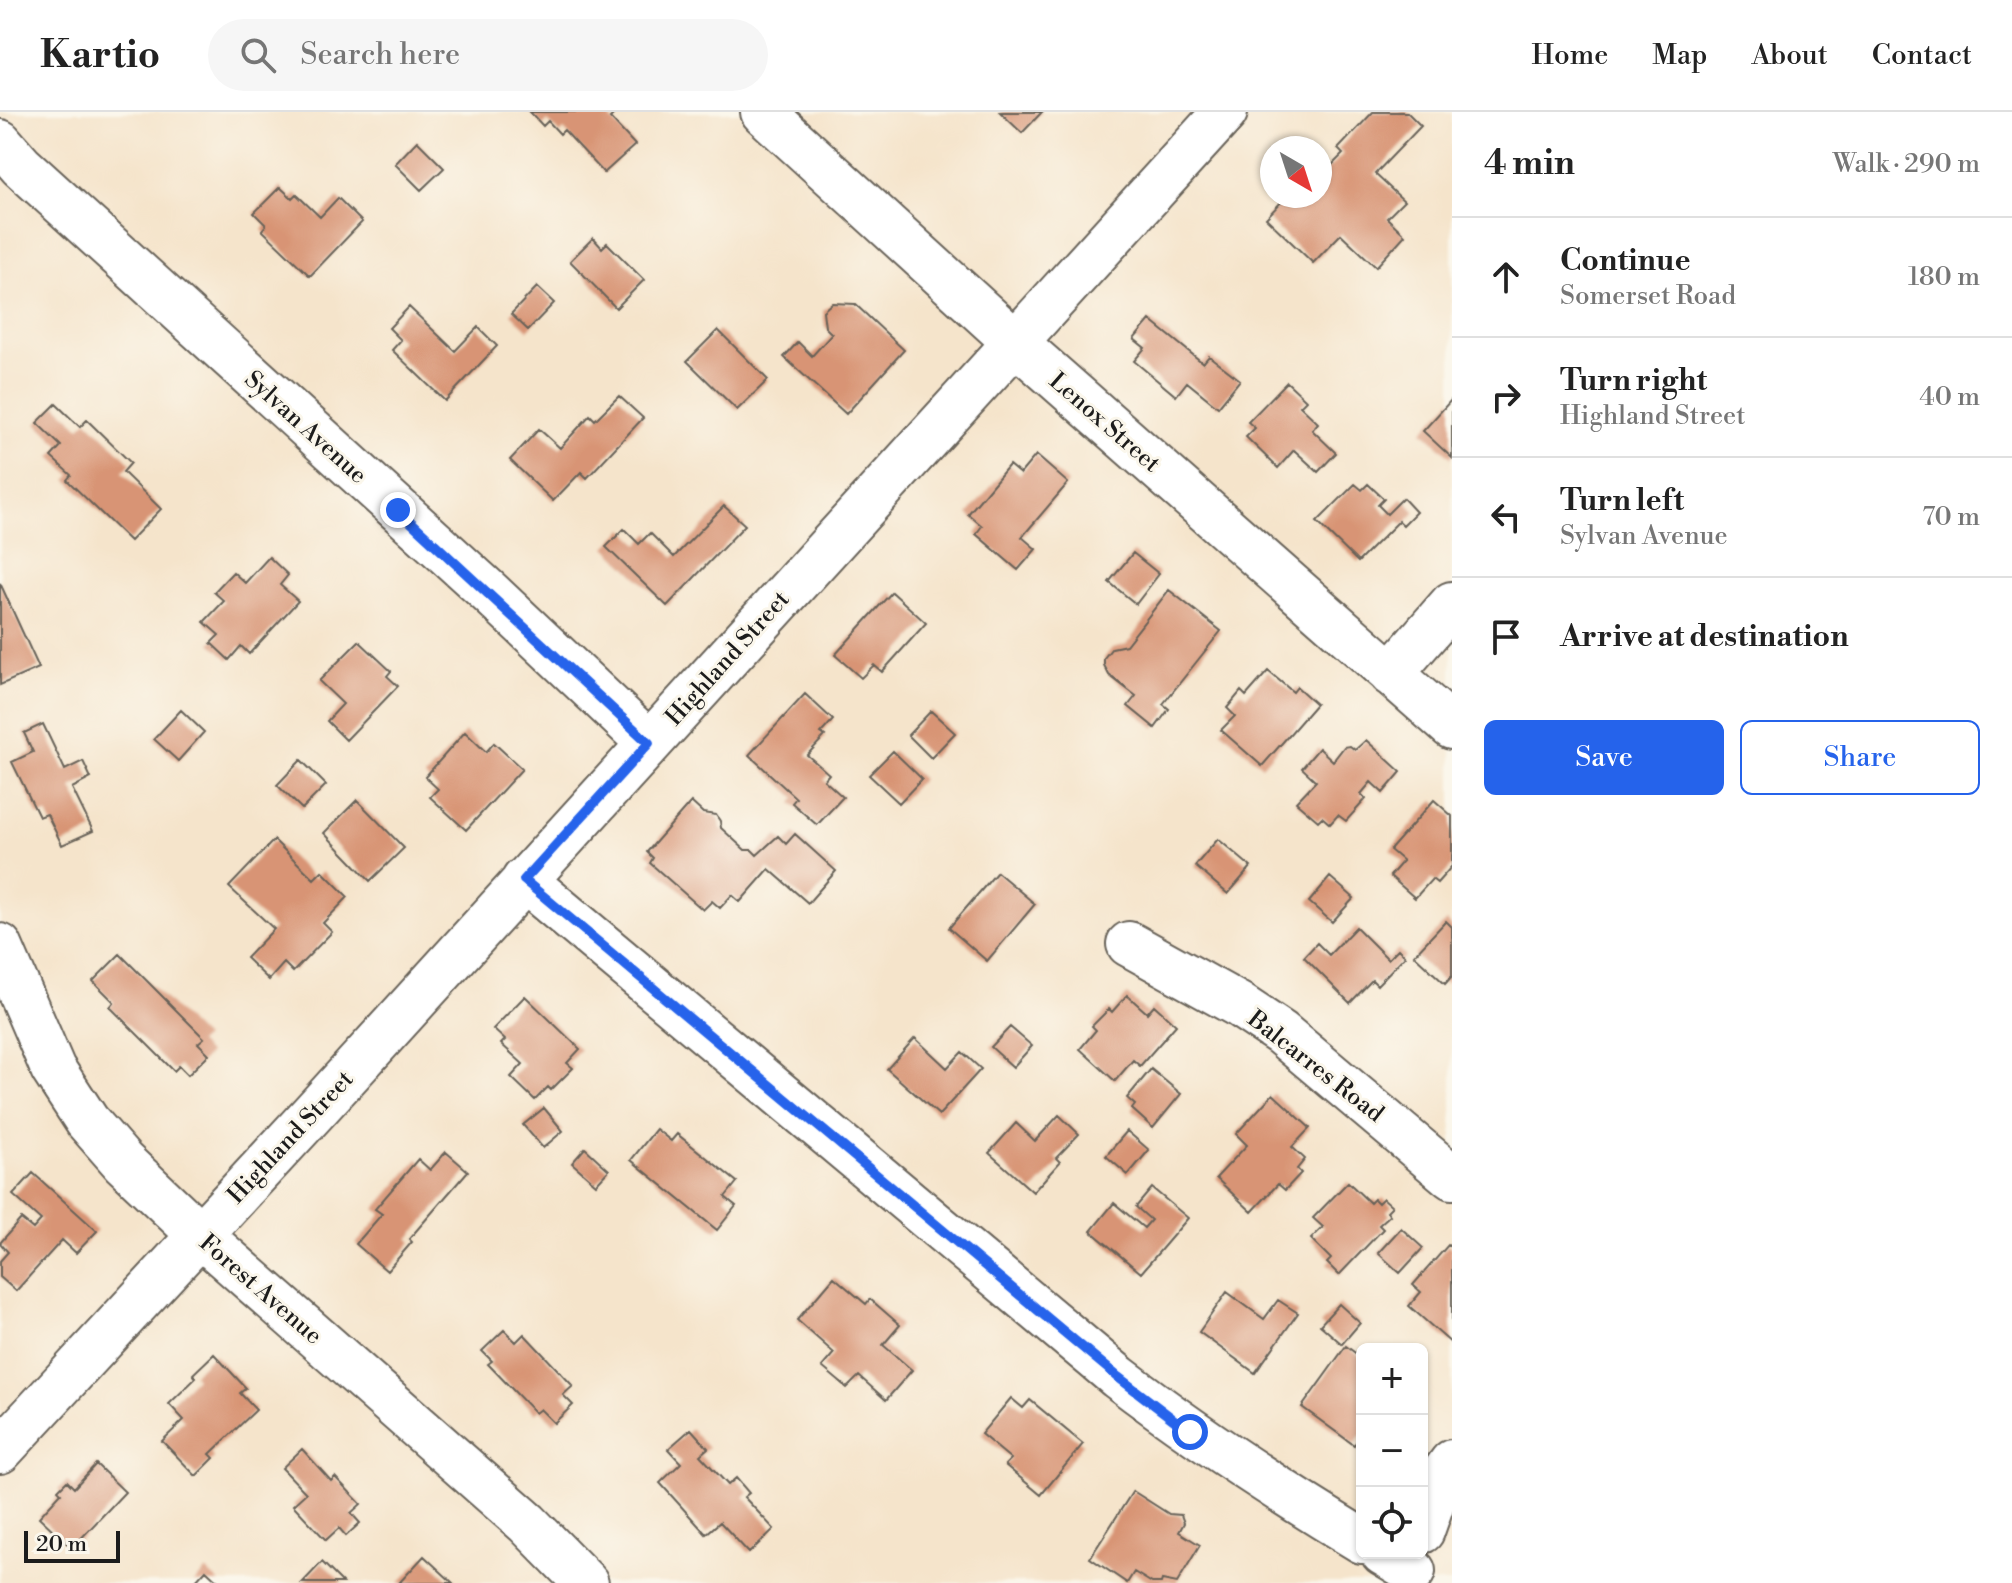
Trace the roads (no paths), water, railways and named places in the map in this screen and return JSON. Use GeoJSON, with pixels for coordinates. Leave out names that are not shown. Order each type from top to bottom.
{"type":"FeatureCollection","features":[{"type":"Feature","properties":{"kind":"street","name":"Lenox Street"},"geometry":{"type":"LineString","coordinates":[[763,112],[1015,342],[1452,727]]}},
{"type":"Feature","properties":{"kind":"street","name":"Highland Street"},"geometry":{"type":"LineString","coordinates":[[0,1451],[1225,112]]}},
{"type":"Feature","properties":{"kind":"street","name":"Sylvan Avenue"},"geometry":{"type":"LineString","coordinates":[[0,142],[21,166],[489,592],[649,743]]}},
{"type":"Feature","properties":{"kind":"street"},"geometry":{"type":"LineString","coordinates":[[1391,674],[1452,604]]}},
{"type":"Feature","properties":{"kind":"street"},"geometry":{"type":"LineString","coordinates":[[524,880],[1118,1377],[1247,1471],[1356,1537]]}},
{"type":"Feature","properties":{"kind":"street","name":"Balcarres Road"},"geometry":{"type":"LineString","coordinates":[[1129,944],[1239,1005],[1281,1033],[1452,1177]]}},
{"type":"Feature","properties":{"kind":"street","name":"Forest Avenue"},"geometry":{"type":"LineString","coordinates":[[0,946],[53,1069],[87,1121],[123,1162],[200,1235],[527,1523],[586,1583]]}},
{"type":"Feature","properties":{"kind":"street"},"geometry":{"type":"LineString","coordinates":[[1428,1510],[1441,1477],[1452,1462]]}}]}
